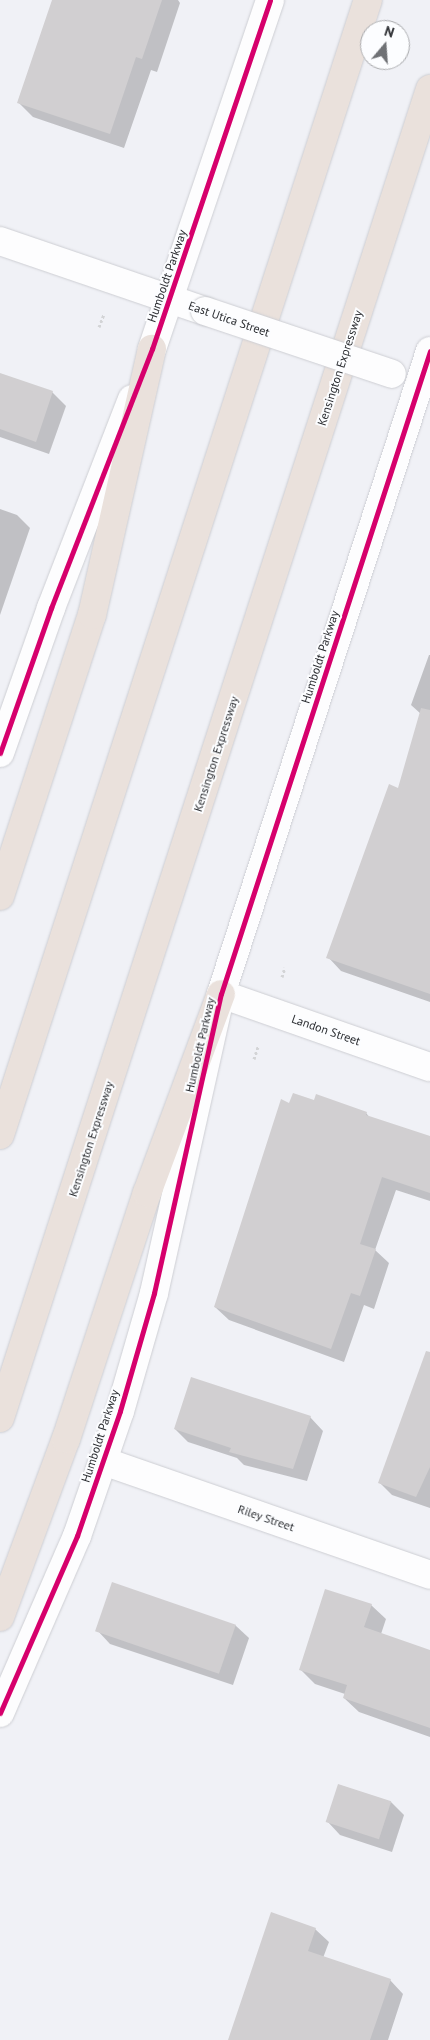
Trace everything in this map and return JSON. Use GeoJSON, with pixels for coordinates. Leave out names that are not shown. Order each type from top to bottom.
{"type":"FeatureCollection","features":[{"type":"Feature","properties":{"kind":"highway"},"geometry":{"type":"LineString","coordinates":[[0,1136],[368,0]]}},
{"type":"Feature","properties":{"kind":"highway","name":"Kensington Expressway"},"geometry":{"type":"LineString","coordinates":[[0,1418],[430,89]]}},
{"type":"Feature","properties":{"kind":"highway"},"geometry":{"type":"LineString","coordinates":[[0,896],[92,616],[152,349]]}},
{"type":"Feature","properties":{"kind":"highway"},"geometry":{"type":"LineString","coordinates":[[0,1617],[66,1439],[147,1193],[222,994]]}},
{"type":"Feature","properties":{"kind":"street","name":"Humboldt Parkway"},"geometry":{"type":"LineString","coordinates":[[0,753],[51,608],[170,299],[270,0]]}},
{"type":"Feature","properties":{"kind":"street","name":"East Utica Street"},"geometry":{"type":"LineString","coordinates":[[0,241],[425,386]]}},
{"type":"Feature","properties":{"kind":"street","name":"Humboldt Parkway"},"geometry":{"type":"LineString","coordinates":[[0,1713],[77,1536],[103,1461],[151,1307],[222,994],[425,386],[430,351]]}},
{"type":"Feature","properties":{"kind":"street","name":"Landon Street"},"geometry":{"type":"LineString","coordinates":[[222,994],[430,1066]]}},
{"type":"Feature","properties":{"kind":"street","name":"Riley Street"},"geometry":{"type":"LineString","coordinates":[[103,1461],[430,1575]]}},
{"type":"Feature","properties":{"kind":"path"},"geometry":{"type":"LineString","coordinates":[[99,327],[104,314]]}},
{"type":"Feature","properties":{"kind":"path"},"geometry":{"type":"LineString","coordinates":[[254,1059],[258,1047]]}},
{"type":"Feature","properties":{"kind":"building"},"geometry":{"type":"Polygon","coordinates":[[[52,0],[162,0],[142,59],[136,57],[110,134],[17,103],[52,0]]]}},
{"type":"Feature","properties":{"kind":"building"},"geometry":{"type":"Polygon","coordinates":[[[0,373],[53,391],[36,442],[0,429],[0,373]]]}},
{"type":"Feature","properties":{"kind":"building"},"geometry":{"type":"Polygon","coordinates":[[[421,708],[430,710],[430,994],[326,958],[389,784],[398,788],[421,708]]]}},
{"type":"Feature","properties":{"kind":"building"},"geometry":{"type":"Polygon","coordinates":[[[293,1093],[314,1100],[316,1094],[367,1112],[366,1115],[430,1136],[430,1193],[382,1177],[360,1244],[376,1249],[360,1296],[351,1293],[331,1349],[214,1307],[281,1099],[289,1103],[293,1093]]]}},
{"type":"Feature","properties":{"kind":"building"},"geometry":{"type":"Polygon","coordinates":[[[426,1351],[430,1352],[430,1467],[416,1497],[378,1483],[426,1351]]]}},
{"type":"Feature","properties":{"kind":"building"},"geometry":{"type":"Polygon","coordinates":[[[191,1377],[311,1416],[293,1469],[229,1452],[231,1448],[174,1429],[191,1377]]]}},
{"type":"Feature","properties":{"kind":"building"},"geometry":{"type":"Polygon","coordinates":[[[112,1582],[236,1625],[219,1674],[95,1631],[112,1582]]]}},
{"type":"Feature","properties":{"kind":"building"},"geometry":{"type":"Polygon","coordinates":[[[325,1589],[372,1604],[364,1627],[430,1650],[430,1728],[343,1698],[347,1685],[299,1670],[325,1589]]]}},
{"type":"Feature","properties":{"kind":"building"},"geometry":{"type":"Polygon","coordinates":[[[338,1784],[391,1801],[379,1839],[326,1822],[338,1784]]]}},
{"type":"Feature","properties":{"kind":"building"},"geometry":{"type":"Polygon","coordinates":[[[271,1912],[316,1928],[308,1951],[391,1979],[370,2040],[228,2040],[271,1912]]]}},
{"type":"Feature","properties":{"kind":"cycle path"},"geometry":{"type":"LineString","coordinates":[[0,753],[51,608],[152,349],[270,0]]}},
{"type":"Feature","properties":{"kind":"cycle path"},"geometry":{"type":"LineString","coordinates":[[0,1713],[77,1536],[120,1411],[154,1293],[221,994],[430,351]]}}]}
